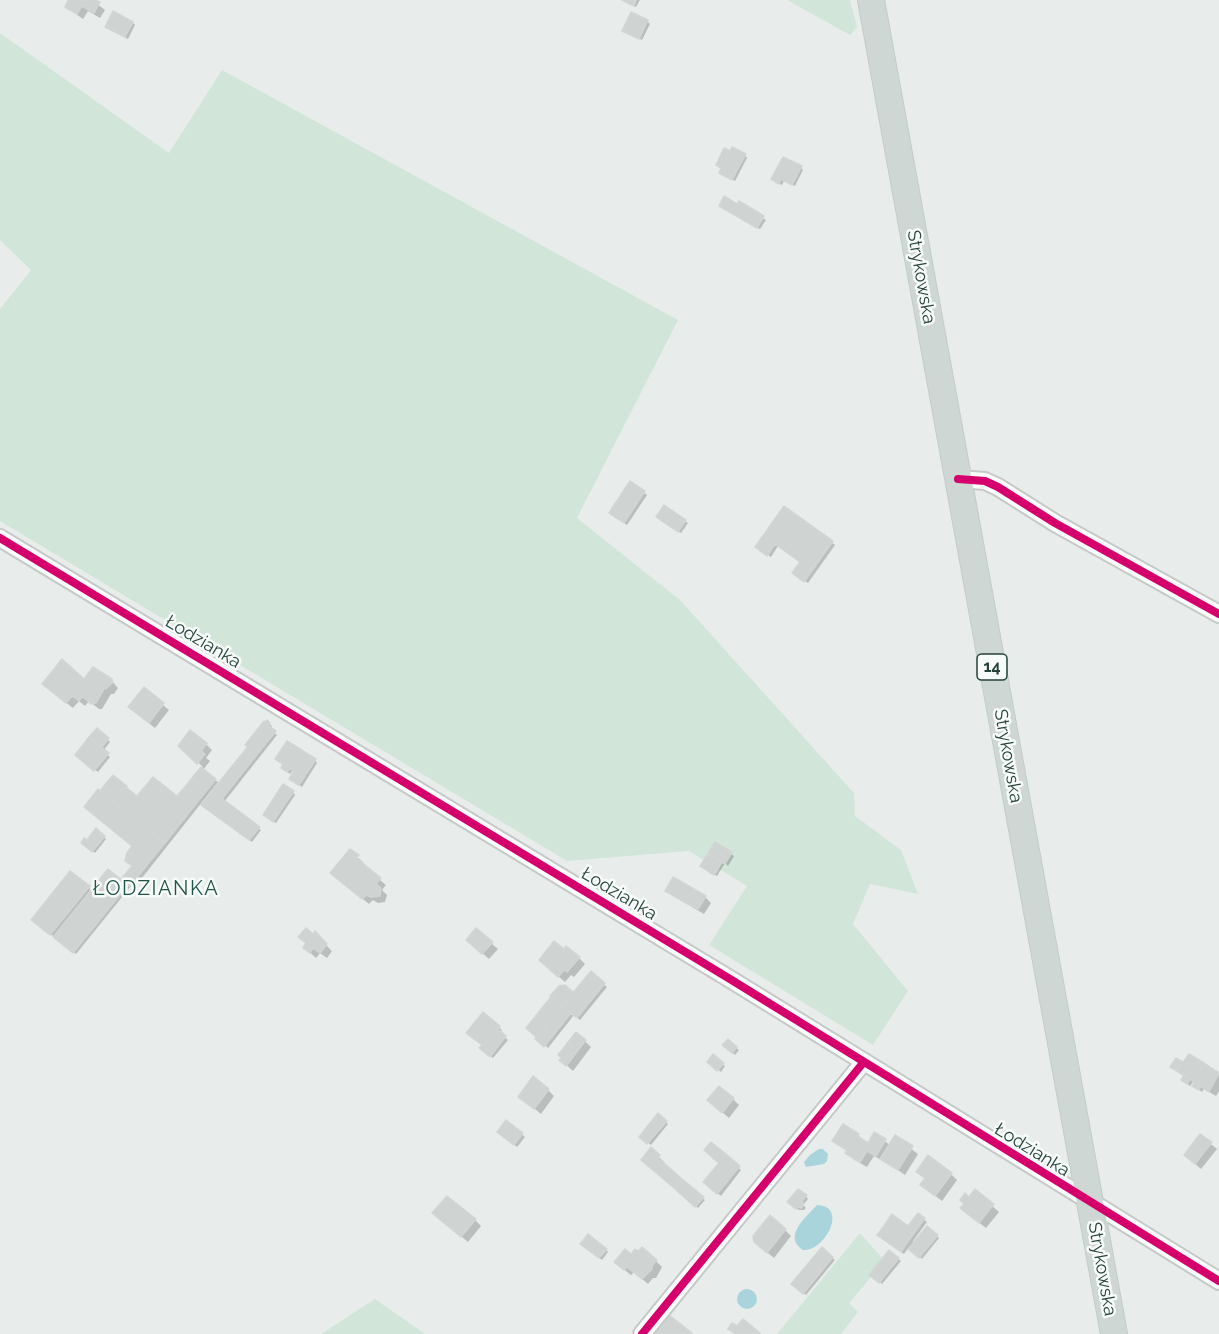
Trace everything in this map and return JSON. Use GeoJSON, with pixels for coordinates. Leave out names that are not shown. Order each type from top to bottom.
{"type":"FeatureCollection","features":[{"type":"Feature","properties":{"kind":"main road","name":"Strykowska"},"geometry":{"type":"LineString","coordinates":[[871,0],[1114,1334]]}},
{"type":"Feature","properties":{"kind":"street"},"geometry":{"type":"LineString","coordinates":[[958,479],[985,482],[998,487],[1055,523],[1219,614]]}},
{"type":"Feature","properties":{"kind":"street","name":"Łodzianka"},"geometry":{"type":"LineString","coordinates":[[0,538],[710,967],[1219,1281]]}},
{"type":"Feature","properties":{"kind":"street"},"geometry":{"type":"LineString","coordinates":[[642,1334],[863,1063]]}},
{"type":"Feature","properties":{"kind":"green space"},"geometry":{"type":"Polygon","coordinates":[[[787,0],[850,0],[857,27],[850,35],[787,0]]]}},
{"type":"Feature","properties":{"kind":"green space"},"geometry":{"type":"Polygon","coordinates":[[[0,33],[169,153],[222,70],[678,320],[577,518],[680,600],[854,793],[855,816],[901,850],[918,894],[870,884],[853,924],[908,991],[873,1045],[709,945],[747,886],[689,851],[567,861],[0,521],[0,309],[31,270],[0,240],[0,33]]]}},
{"type":"Feature","properties":{"kind":"green space"},"geometry":{"type":"Polygon","coordinates":[[[860,1233],[885,1261],[849,1303],[858,1312],[841,1334],[777,1334],[860,1233]]]}},
{"type":"Feature","properties":{"kind":"green space"},"geometry":{"type":"Polygon","coordinates":[[[375,1299],[425,1334],[321,1334],[375,1299]]]}},
{"type":"Feature","properties":{"kind":"water"},"geometry":{"type":"Polygon","coordinates":[[[819,1149],[823,1149],[828,1154],[827,1161],[824,1164],[806,1167],[804,1162],[819,1149]]]}},
{"type":"Feature","properties":{"kind":"water"},"geometry":{"type":"Polygon","coordinates":[[[817,1205],[826,1207],[831,1213],[830,1229],[819,1244],[811,1249],[803,1250],[797,1245],[795,1233],[802,1221],[817,1205]]]}},
{"type":"Feature","properties":{"kind":"water"},"geometry":{"type":"Polygon","coordinates":[[[743,1289],[751,1289],[757,1295],[757,1303],[751,1309],[743,1309],[737,1303],[737,1295],[743,1289]]]}},
{"type":"Feature","properties":{"kind":"building"},"geometry":{"type":"Polygon","coordinates":[[[68,0],[100,2],[94,13],[82,6],[77,14],[65,7],[68,0]]]}},
{"type":"Feature","properties":{"kind":"building"},"geometry":{"type":"Polygon","coordinates":[[[622,0],[636,0],[634,6],[622,0]]]}},
{"type":"Feature","properties":{"kind":"building"},"geometry":{"type":"Polygon","coordinates":[[[113,11],[133,22],[125,37],[105,27],[113,11]]]}},
{"type":"Feature","properties":{"kind":"building"},"geometry":{"type":"Polygon","coordinates":[[[631,12],[648,20],[639,39],[622,31],[631,12]]]}},
{"type":"Feature","properties":{"kind":"building"},"geometry":{"type":"Polygon","coordinates":[[[732,147],[746,154],[732,180],[719,173],[721,168],[716,165],[724,148],[730,151],[732,147]]]}},
{"type":"Feature","properties":{"kind":"building"},"geometry":{"type":"Polygon","coordinates":[[[783,157],[802,166],[792,185],[781,179],[779,184],[771,179],[783,157]]]}},
{"type":"Feature","properties":{"kind":"building"},"geometry":{"type":"Polygon","coordinates":[[[724,196],[737,204],[739,201],[764,216],[757,228],[719,206],[724,196]]]}},
{"type":"Feature","properties":{"kind":"building"},"geometry":{"type":"Polygon","coordinates":[[[630,481],[645,491],[624,523],[609,513],[630,481]]]}},
{"type":"Feature","properties":{"kind":"building"},"geometry":{"type":"Polygon","coordinates":[[[664,505],[686,520],[678,532],[656,517],[664,505]]]}},
{"type":"Feature","properties":{"kind":"building"},"geometry":{"type":"Polygon","coordinates":[[[784,506],[833,541],[804,582],[792,573],[800,562],[775,544],[767,556],[755,547],[784,506]]]}},
{"type":"Feature","properties":{"kind":"building"},"geometry":{"type":"Polygon","coordinates":[[[62,659],[84,679],[93,667],[113,682],[104,689],[96,703],[91,704],[82,696],[79,701],[72,696],[66,703],[42,684],[62,659]]]}},
{"type":"Feature","properties":{"kind":"building"},"geometry":{"type":"Polygon","coordinates":[[[144,687],[164,703],[149,723],[128,707],[144,687]]]}},
{"type":"Feature","properties":{"kind":"building"},"geometry":{"type":"Polygon","coordinates":[[[267,720],[270,723],[268,725],[276,731],[259,752],[250,744],[248,747],[245,745],[264,721],[265,723],[267,720]]]}},
{"type":"Feature","properties":{"kind":"building"},"geometry":{"type":"Polygon","coordinates":[[[97,728],[109,738],[102,747],[89,737],[97,728]]]}},
{"type":"Feature","properties":{"kind":"building"},"geometry":{"type":"Polygon","coordinates":[[[190,730],[207,743],[201,751],[205,754],[197,764],[178,746],[190,730]]]}},
{"type":"Feature","properties":{"kind":"building"},"geometry":{"type":"Polygon","coordinates":[[[89,737],[109,753],[94,771],[75,755],[89,737]]]}},
{"type":"Feature","properties":{"kind":"building"},"geometry":{"type":"Polygon","coordinates":[[[287,741],[316,759],[299,785],[289,779],[294,771],[290,768],[287,772],[281,768],[283,764],[275,759],[287,741]]]}},
{"type":"Feature","properties":{"kind":"building"},"geometry":{"type":"Polygon","coordinates":[[[250,744],[259,752],[222,799],[212,791],[250,744]]]}},
{"type":"Feature","properties":{"kind":"building"},"geometry":{"type":"Polygon","coordinates":[[[201,767],[216,779],[199,800],[184,788],[201,767]]]}},
{"type":"Feature","properties":{"kind":"building"},"geometry":{"type":"Polygon","coordinates":[[[113,775],[127,786],[114,802],[100,791],[113,775]]]}},
{"type":"Feature","properties":{"kind":"building"},"geometry":{"type":"Polygon","coordinates":[[[153,777],[177,796],[184,788],[199,800],[165,843],[114,802],[126,787],[137,796],[153,777]]]}},
{"type":"Feature","properties":{"kind":"building"},"geometry":{"type":"Polygon","coordinates":[[[283,784],[294,791],[273,822],[263,815],[283,784]]]}},
{"type":"Feature","properties":{"kind":"building"},"geometry":{"type":"Polygon","coordinates":[[[98,789],[165,843],[130,886],[121,879],[132,866],[125,861],[132,846],[84,807],[98,789]]]}},
{"type":"Feature","properties":{"kind":"building"},"geometry":{"type":"Polygon","coordinates":[[[212,791],[260,827],[249,840],[201,805],[212,791]]]}},
{"type":"Feature","properties":{"kind":"building"},"geometry":{"type":"Polygon","coordinates":[[[96,828],[105,836],[92,852],[81,843],[84,838],[87,840],[96,828]]]}},
{"type":"Feature","properties":{"kind":"building"},"geometry":{"type":"Polygon","coordinates":[[[715,842],[732,852],[725,864],[708,854],[715,842]]]}},
{"type":"Feature","properties":{"kind":"building"},"geometry":{"type":"Polygon","coordinates":[[[350,849],[359,855],[356,858],[381,878],[376,884],[381,888],[380,896],[366,895],[362,899],[330,873],[350,849]]]}},
{"type":"Feature","properties":{"kind":"building"},"geometry":{"type":"Polygon","coordinates":[[[708,854],[722,862],[714,875],[700,866],[708,854]]]}},
{"type":"Feature","properties":{"kind":"building"},"geometry":{"type":"Polygon","coordinates":[[[108,869],[128,885],[73,953],[53,937],[108,869]]]}},
{"type":"Feature","properties":{"kind":"building"},"geometry":{"type":"Polygon","coordinates":[[[70,871],[90,886],[50,935],[31,920],[70,871]]]}},
{"type":"Feature","properties":{"kind":"building"},"geometry":{"type":"Polygon","coordinates":[[[673,877],[706,896],[698,909],[665,891],[673,877]]]}},
{"type":"Feature","properties":{"kind":"building"},"geometry":{"type":"Polygon","coordinates":[[[306,928],[313,934],[315,931],[327,944],[320,953],[313,948],[310,953],[303,948],[306,943],[298,937],[306,928]]]}},
{"type":"Feature","properties":{"kind":"building"},"geometry":{"type":"Polygon","coordinates":[[[476,928],[493,942],[482,954],[466,940],[476,928]]]}},
{"type":"Feature","properties":{"kind":"building"},"geometry":{"type":"Polygon","coordinates":[[[554,941],[564,949],[566,946],[580,957],[567,972],[564,970],[558,977],[539,960],[554,941]]]}},
{"type":"Feature","properties":{"kind":"building"},"geometry":{"type":"Polygon","coordinates":[[[591,971],[605,983],[577,1018],[562,1006],[591,971]]]}},
{"type":"Feature","properties":{"kind":"building"},"geometry":{"type":"Polygon","coordinates":[[[565,985],[573,992],[562,1006],[550,996],[559,986],[565,985]]]}},
{"type":"Feature","properties":{"kind":"building"},"geometry":{"type":"Polygon","coordinates":[[[551,997],[562,1006],[536,1037],[526,1028],[551,997]]]}},
{"type":"Feature","properties":{"kind":"building"},"geometry":{"type":"Polygon","coordinates":[[[562,1006],[571,1013],[544,1047],[535,1039],[562,1006]]]}},
{"type":"Feature","properties":{"kind":"building"},"geometry":{"type":"Polygon","coordinates":[[[483,1012],[500,1026],[498,1029],[506,1036],[490,1057],[479,1048],[482,1045],[466,1033],[483,1012]]]}},
{"type":"Feature","properties":{"kind":"building"},"geometry":{"type":"Polygon","coordinates":[[[576,1032],[586,1040],[566,1066],[559,1060],[562,1058],[558,1055],[576,1032]]]}},
{"type":"Feature","properties":{"kind":"building"},"geometry":{"type":"Polygon","coordinates":[[[728,1039],[737,1047],[732,1053],[722,1045],[728,1039]]]}},
{"type":"Feature","properties":{"kind":"building"},"geometry":{"type":"Polygon","coordinates":[[[713,1054],[724,1063],[717,1071],[707,1062],[713,1054]]]}},
{"type":"Feature","properties":{"kind":"building"},"geometry":{"type":"Polygon","coordinates":[[[1189,1054],[1204,1063],[1193,1081],[1177,1071],[1189,1054]]]}},
{"type":"Feature","properties":{"kind":"building"},"geometry":{"type":"Polygon","coordinates":[[[1176,1058],[1183,1062],[1177,1071],[1170,1067],[1176,1058]]]}},
{"type":"Feature","properties":{"kind":"building"},"geometry":{"type":"Polygon","coordinates":[[[1204,1063],[1219,1073],[1209,1092],[1193,1081],[1204,1063]]]}},
{"type":"Feature","properties":{"kind":"building"},"geometry":{"type":"Polygon","coordinates":[[[1184,1075],[1190,1079],[1187,1084],[1181,1080],[1184,1075]]]}},
{"type":"Feature","properties":{"kind":"building"},"geometry":{"type":"Polygon","coordinates":[[[533,1076],[549,1089],[534,1109],[518,1097],[533,1076]]]}},
{"type":"Feature","properties":{"kind":"building"},"geometry":{"type":"Polygon","coordinates":[[[1195,1082],[1201,1086],[1199,1090],[1192,1086],[1195,1082]]]}},
{"type":"Feature","properties":{"kind":"building"},"geometry":{"type":"Polygon","coordinates":[[[719,1086],[734,1098],[722,1113],[707,1100],[719,1086]]]}},
{"type":"Feature","properties":{"kind":"building"},"geometry":{"type":"Polygon","coordinates":[[[658,1113],[667,1121],[647,1144],[639,1137],[658,1113]]]}},
{"type":"Feature","properties":{"kind":"building"},"geometry":{"type":"Polygon","coordinates":[[[506,1120],[523,1133],[514,1145],[497,1132],[506,1120]]]}},
{"type":"Feature","properties":{"kind":"building"},"geometry":{"type":"Polygon","coordinates":[[[843,1124],[868,1143],[874,1132],[886,1139],[876,1156],[867,1151],[860,1162],[845,1153],[847,1150],[832,1141],[843,1124]]]}},
{"type":"Feature","properties":{"kind":"building"},"geometry":{"type":"Polygon","coordinates":[[[1200,1134],[1212,1142],[1195,1164],[1184,1155],[1200,1134]]]}},
{"type":"Feature","properties":{"kind":"building"},"geometry":{"type":"Polygon","coordinates":[[[895,1135],[913,1146],[898,1170],[880,1159],[895,1135]]]}},
{"type":"Feature","properties":{"kind":"building"},"geometry":{"type":"Polygon","coordinates":[[[711,1142],[721,1150],[714,1159],[704,1150],[711,1142]]]}},
{"type":"Feature","properties":{"kind":"building"},"geometry":{"type":"Polygon","coordinates":[[[651,1147],[660,1155],[658,1158],[682,1179],[674,1188],[641,1160],[651,1147]]]}},
{"type":"Feature","properties":{"kind":"building"},"geometry":{"type":"Polygon","coordinates":[[[721,1150],[740,1166],[717,1194],[703,1182],[719,1163],[714,1159],[721,1150]]]}},
{"type":"Feature","properties":{"kind":"building"},"geometry":{"type":"Polygon","coordinates":[[[928,1155],[952,1173],[935,1196],[920,1185],[925,1178],[916,1172],[928,1155]]]}},
{"type":"Feature","properties":{"kind":"building"},"geometry":{"type":"Polygon","coordinates":[[[682,1179],[704,1197],[695,1207],[674,1188],[682,1179]]]}},
{"type":"Feature","properties":{"kind":"building"},"geometry":{"type":"Polygon","coordinates":[[[798,1189],[807,1195],[802,1201],[804,1204],[801,1208],[796,1209],[787,1202],[798,1189]]]}},
{"type":"Feature","properties":{"kind":"building"},"geometry":{"type":"Polygon","coordinates":[[[975,1189],[994,1204],[979,1223],[960,1208],[964,1204],[960,1200],[965,1193],[969,1197],[975,1189]]]}},
{"type":"Feature","properties":{"kind":"building"},"geometry":{"type":"Polygon","coordinates":[[[447,1196],[476,1219],[461,1237],[432,1213],[447,1196]]]}},
{"type":"Feature","properties":{"kind":"building"},"geometry":{"type":"Polygon","coordinates":[[[918,1213],[925,1218],[907,1243],[884,1226],[892,1214],[908,1226],[918,1213]]]}},
{"type":"Feature","properties":{"kind":"building"},"geometry":{"type":"Polygon","coordinates":[[[770,1215],[786,1229],[767,1253],[754,1242],[753,1236],[770,1215]]]}},
{"type":"Feature","properties":{"kind":"building"},"geometry":{"type":"Polygon","coordinates":[[[884,1226],[907,1243],[901,1252],[877,1235],[884,1226]]]}},
{"type":"Feature","properties":{"kind":"building"},"geometry":{"type":"Polygon","coordinates":[[[927,1226],[938,1235],[919,1258],[908,1249],[927,1226]]]}},
{"type":"Feature","properties":{"kind":"building"},"geometry":{"type":"Polygon","coordinates":[[[588,1234],[607,1249],[599,1258],[580,1244],[588,1234]]]}},
{"type":"Feature","properties":{"kind":"building"},"geometry":{"type":"Polygon","coordinates":[[[642,1247],[657,1260],[642,1279],[627,1267],[624,1270],[614,1262],[625,1249],[631,1254],[635,1249],[638,1251],[642,1247]]]}},
{"type":"Feature","properties":{"kind":"building"},"geometry":{"type":"Polygon","coordinates":[[[822,1247],[833,1257],[803,1294],[791,1284],[822,1247]]]}},
{"type":"Feature","properties":{"kind":"building"},"geometry":{"type":"Polygon","coordinates":[[[889,1250],[899,1258],[879,1283],[869,1275],[889,1250]]]}},
{"type":"Feature","properties":{"kind":"building"},"geometry":{"type":"Polygon","coordinates":[[[669,1315],[692,1333],[653,1334],[669,1315]]]}},
{"type":"Feature","properties":{"kind":"building"},"geometry":{"type":"Polygon","coordinates":[[[743,1319],[760,1334],[736,1334],[728,1329],[732,1323],[737,1326],[743,1319]]]}},
{"type":"Feature","properties":{"kind":"cycle path"},"geometry":{"type":"LineString","coordinates":[[958,479],[985,481],[998,487],[1055,523],[1219,614]]}},
{"type":"Feature","properties":{"kind":"cycle path"},"geometry":{"type":"LineString","coordinates":[[0,538],[730,979],[1219,1281]]}},
{"type":"Feature","properties":{"kind":"cycle path"},"geometry":{"type":"LineString","coordinates":[[642,1334],[863,1063]]}},
{"type":"Feature","properties":{"kind":"district","name":"ŁODZIANKA"},"geometry":{"type":"Point","coordinates":[156,889]}}]}
